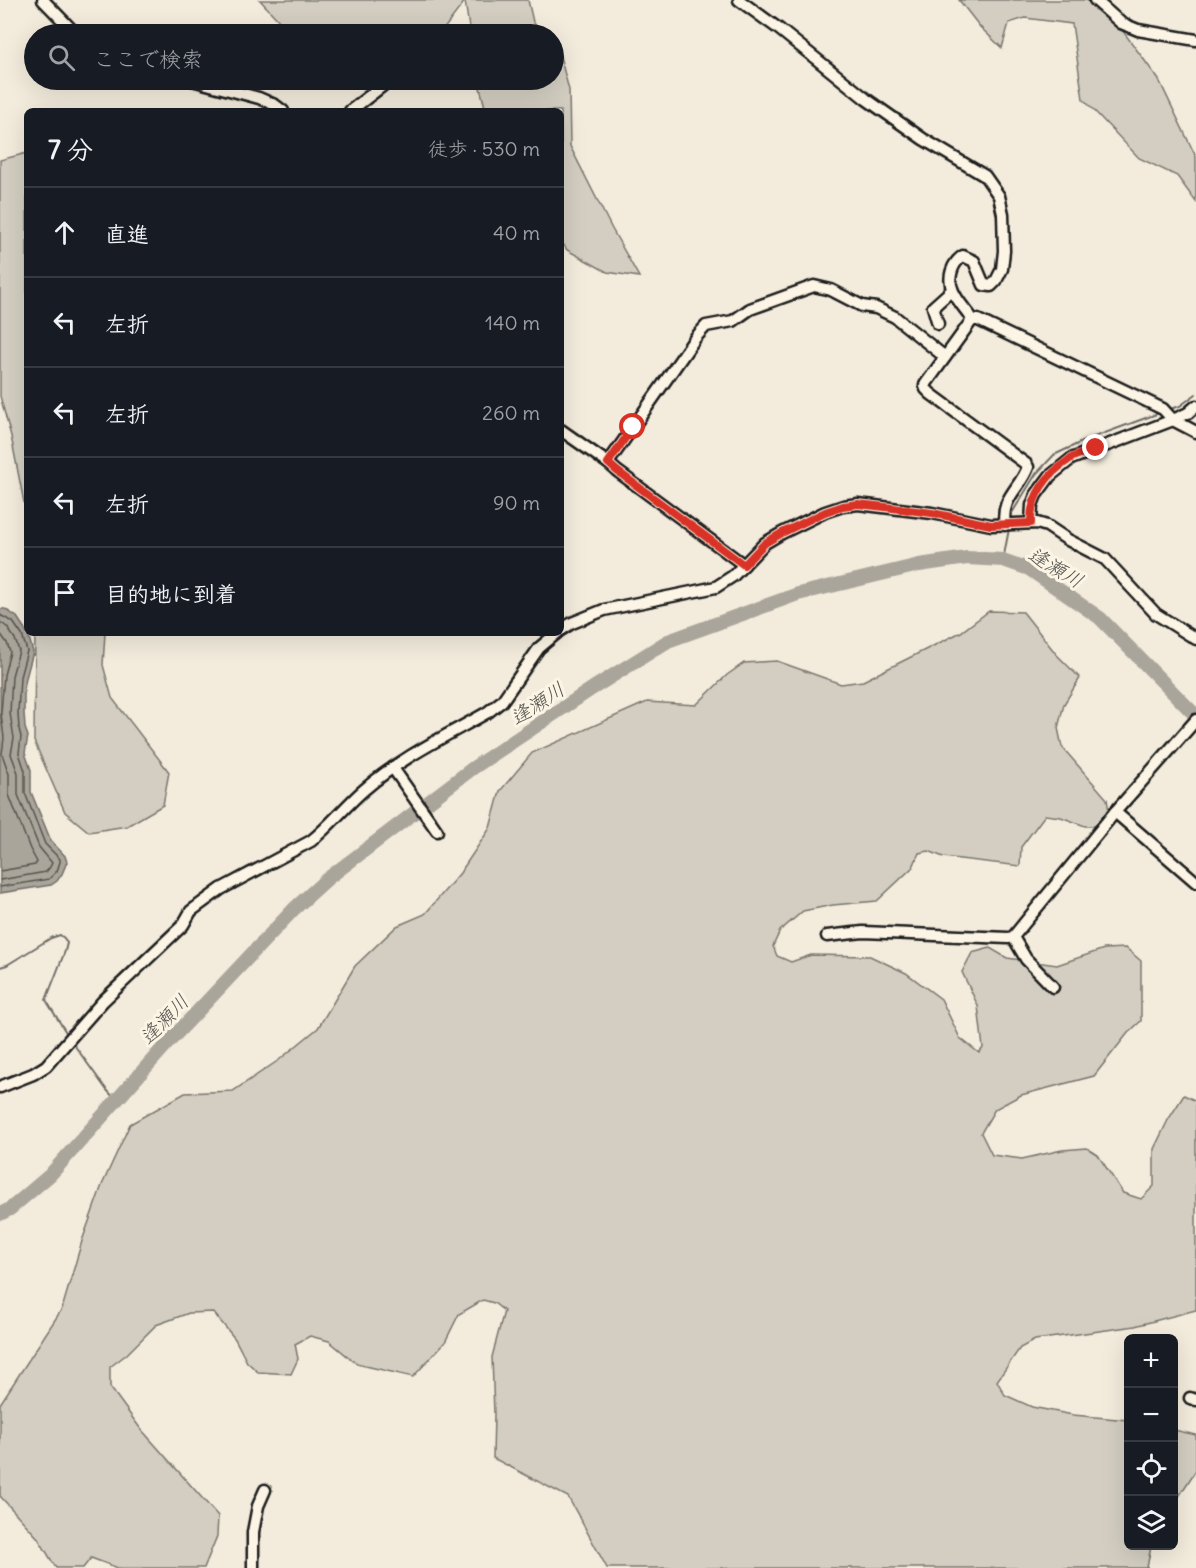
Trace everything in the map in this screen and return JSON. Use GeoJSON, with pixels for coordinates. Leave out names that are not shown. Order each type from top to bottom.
{"type":"FeatureCollection","features":[{"type":"Feature","properties":{"kind":"street"},"geometry":{"type":"LineString","coordinates":[[43,0],[66,24]]}},
{"type":"Feature","properties":{"kind":"street"},"geometry":{"type":"LineString","coordinates":[[739,0],[866,99],[931,144],[977,170],[985,176],[996,191],[1003,214],[1004,251],[1002,268],[996,281],[991,285],[984,285],[974,261],[963,256],[957,259],[950,274],[952,290],[973,320]]}},
{"type":"Feature","properties":{"kind":"street"},"geometry":{"type":"LineString","coordinates":[[1095,0],[1121,23],[1138,30],[1196,40]]}},
{"type":"Feature","properties":{"kind":"street"},"geometry":{"type":"LineString","coordinates":[[229,90],[259,98],[278,108]]}},
{"type":"Feature","properties":{"kind":"street"},"geometry":{"type":"LineString","coordinates":[[354,108],[377,90]]}},
{"type":"Feature","properties":{"kind":"street"},"geometry":{"type":"LineString","coordinates":[[608,463],[706,326],[733,321],[750,309],[814,286],[831,290],[862,306],[876,308],[895,317],[945,357]]}},
{"type":"Feature","properties":{"kind":"street"},"geometry":{"type":"LineString","coordinates":[[938,324],[933,307],[952,290]]}},
{"type":"Feature","properties":{"kind":"street"},"geometry":{"type":"LineString","coordinates":[[1006,525],[1005,504],[1028,467],[927,390],[926,385],[973,320],[978,320],[1168,415],[1196,432]]}},
{"type":"Feature","properties":{"kind":"street"},"geometry":{"type":"LineString","coordinates":[[1031,523],[1032,505],[1036,495],[1050,476],[1071,459],[1168,415],[1188,413],[1196,406]]}},
{"type":"Feature","properties":{"kind":"street"},"geometry":{"type":"LineString","coordinates":[[564,432],[744,565]]}},
{"type":"Feature","properties":{"kind":"street"},"geometry":{"type":"LineString","coordinates":[[564,628],[604,610],[716,587],[728,580],[765,543],[782,533],[815,516],[843,506],[867,505],[932,513],[991,525],[1031,523],[1047,526],[1105,559],[1156,614],[1196,639]]}},
{"type":"Feature","properties":{"kind":"street"},"geometry":{"type":"LineString","coordinates":[[0,1087],[33,1074],[46,1066],[103,1001],[183,925],[191,911],[221,889],[311,841],[364,789],[429,745],[497,706],[525,671],[539,648],[553,636]]}},
{"type":"Feature","properties":{"kind":"street"},"geometry":{"type":"LineString","coordinates":[[827,936],[863,932],[1013,937],[1115,813],[1194,722]]}},
{"type":"Feature","properties":{"kind":"street"},"geometry":{"type":"LineString","coordinates":[[393,768],[437,831]]}},
{"type":"Feature","properties":{"kind":"street"},"geometry":{"type":"LineString","coordinates":[[1115,813],[1196,882]]}},
{"type":"Feature","properties":{"kind":"street"},"geometry":{"type":"LineString","coordinates":[[1013,937],[1026,959],[1053,987]]}},
{"type":"Feature","properties":{"kind":"street"},"geometry":{"type":"LineString","coordinates":[[253,1568],[253,1532],[258,1506],[265,1490]]}},
{"type":"Feature","properties":{"kind":"shaded area"},"geometry":{"type":"Polygon","coordinates":[[[260,0],[528,0],[535,24],[468,24],[465,1],[448,24],[282,24],[260,0]]]}},
{"type":"Feature","properties":{"kind":"shaded area"},"geometry":{"type":"Polygon","coordinates":[[[959,0],[1100,0],[1159,80],[1196,157],[1196,202],[1177,176],[1139,158],[1083,99],[1072,24],[1025,18],[1009,23],[1002,48],[980,27],[959,0]]]}},
{"type":"Feature","properties":{"kind":"shaded area"},"geometry":{"type":"Polygon","coordinates":[[[564,71],[569,90],[570,146],[639,277],[607,272],[567,250],[564,246],[564,108],[485,108],[481,90],[564,90],[564,71]]]}},
{"type":"Feature","properties":{"kind":"shaded area"},"geometry":{"type":"Polygon","coordinates":[[[24,154],[24,503],[11,436],[0,396],[0,160],[24,154]]]}},
{"type":"Feature","properties":{"kind":"shaded area"},"geometry":{"type":"Polygon","coordinates":[[[989,611],[1023,612],[1057,655],[1080,678],[1064,704],[1058,728],[1062,747],[1107,799],[1109,811],[1100,826],[1085,826],[1061,817],[1045,815],[1021,847],[1020,866],[943,857],[929,851],[919,853],[913,867],[877,901],[833,905],[803,911],[780,931],[773,946],[777,956],[791,962],[811,955],[870,956],[906,973],[941,999],[960,1038],[979,1053],[983,1048],[978,1006],[962,972],[972,953],[990,948],[1007,958],[1057,965],[1104,949],[1126,948],[1141,961],[1141,1021],[1128,1033],[1094,1076],[1021,1095],[995,1109],[981,1133],[992,1155],[1022,1159],[1062,1150],[1087,1148],[1098,1155],[1123,1193],[1141,1199],[1154,1186],[1154,1149],[1168,1120],[1184,1095],[1196,1101],[1196,1310],[1135,1326],[1035,1340],[1020,1348],[997,1381],[1005,1395],[1032,1407],[1073,1415],[1124,1420],[1124,1550],[1150,1550],[1147,1568],[607,1568],[568,1497],[493,1458],[492,1357],[504,1311],[494,1303],[483,1300],[459,1314],[445,1342],[413,1377],[357,1364],[329,1341],[310,1336],[295,1344],[298,1359],[291,1374],[258,1372],[247,1362],[235,1339],[213,1312],[189,1313],[156,1325],[127,1354],[110,1367],[110,1387],[140,1428],[218,1516],[217,1536],[204,1568],[118,1568],[91,1558],[83,1568],[56,1568],[38,1538],[0,1496],[0,1404],[62,1309],[82,1241],[102,1185],[130,1124],[185,1093],[233,1091],[279,1060],[318,1028],[355,966],[397,926],[425,914],[460,873],[490,828],[500,791],[532,753],[647,702],[696,705],[727,675],[744,663],[777,661],[841,684],[863,681],[961,632],[989,611]]]}},
{"type":"Feature","properties":{"kind":"shaded area"},"geometry":{"type":"Polygon","coordinates":[[[35,636],[105,636],[103,665],[112,698],[169,772],[163,805],[127,826],[89,832],[65,812],[34,741],[35,636]]]}},
{"type":"Feature","properties":{"kind":"shaded area"},"geometry":{"type":"Polygon","coordinates":[[[1178,1431],[1196,1435],[1196,1470],[1178,1498],[1178,1431]]]}},
{"type":"Feature","properties":{"kind":"water"},"geometry":{"type":"Polygon","coordinates":[[[0,609],[5,609],[17,617],[24,628],[24,636],[29,636],[33,652],[24,689],[25,728],[28,736],[25,753],[31,770],[31,792],[51,841],[65,856],[67,862],[62,874],[51,885],[0,893],[0,609]]]}},
{"type":"Feature","properties":{"kind":"waterway"},"geometry":{"type":"LineString","coordinates":[[1170,409],[1180,406],[1196,394]]}},
{"type":"Feature","properties":{"kind":"waterway"},"geometry":{"type":"LineString","coordinates":[[1011,520],[1012,513],[1036,474],[1054,455],[1086,440],[1162,412]]}},
{"type":"Feature","properties":{"kind":"waterway"},"geometry":{"type":"LineString","coordinates":[[1003,560],[1009,529]]}},
{"type":"Feature","properties":{"kind":"waterway","name":"逢瀬川"},"geometry":{"type":"LineString","coordinates":[[0,1214],[10,1209],[50,1175],[164,1047],[294,909],[327,879],[473,768],[668,641],[798,594],[919,565],[967,558],[1003,560],[1029,569],[1100,618],[1196,716]]}},
{"type":"Feature","properties":{"kind":"waterway"},"geometry":{"type":"LineString","coordinates":[[0,967],[51,938],[60,935],[64,938],[67,943],[65,951],[46,1000],[67,1034]]}},
{"type":"Feature","properties":{"kind":"waterway"},"geometry":{"type":"LineString","coordinates":[[72,1042],[116,1100]]}},
{"type":"Feature","properties":{"kind":"route"},"geometry":{"type":"LineString","coordinates":[[633,427],[608,463],[744,565],[765,543],[804,521],[843,506],[858,504],[932,513],[991,525],[1031,523],[1032,505],[1043,484],[1058,468],[1071,459],[1096,448]]}}]}
